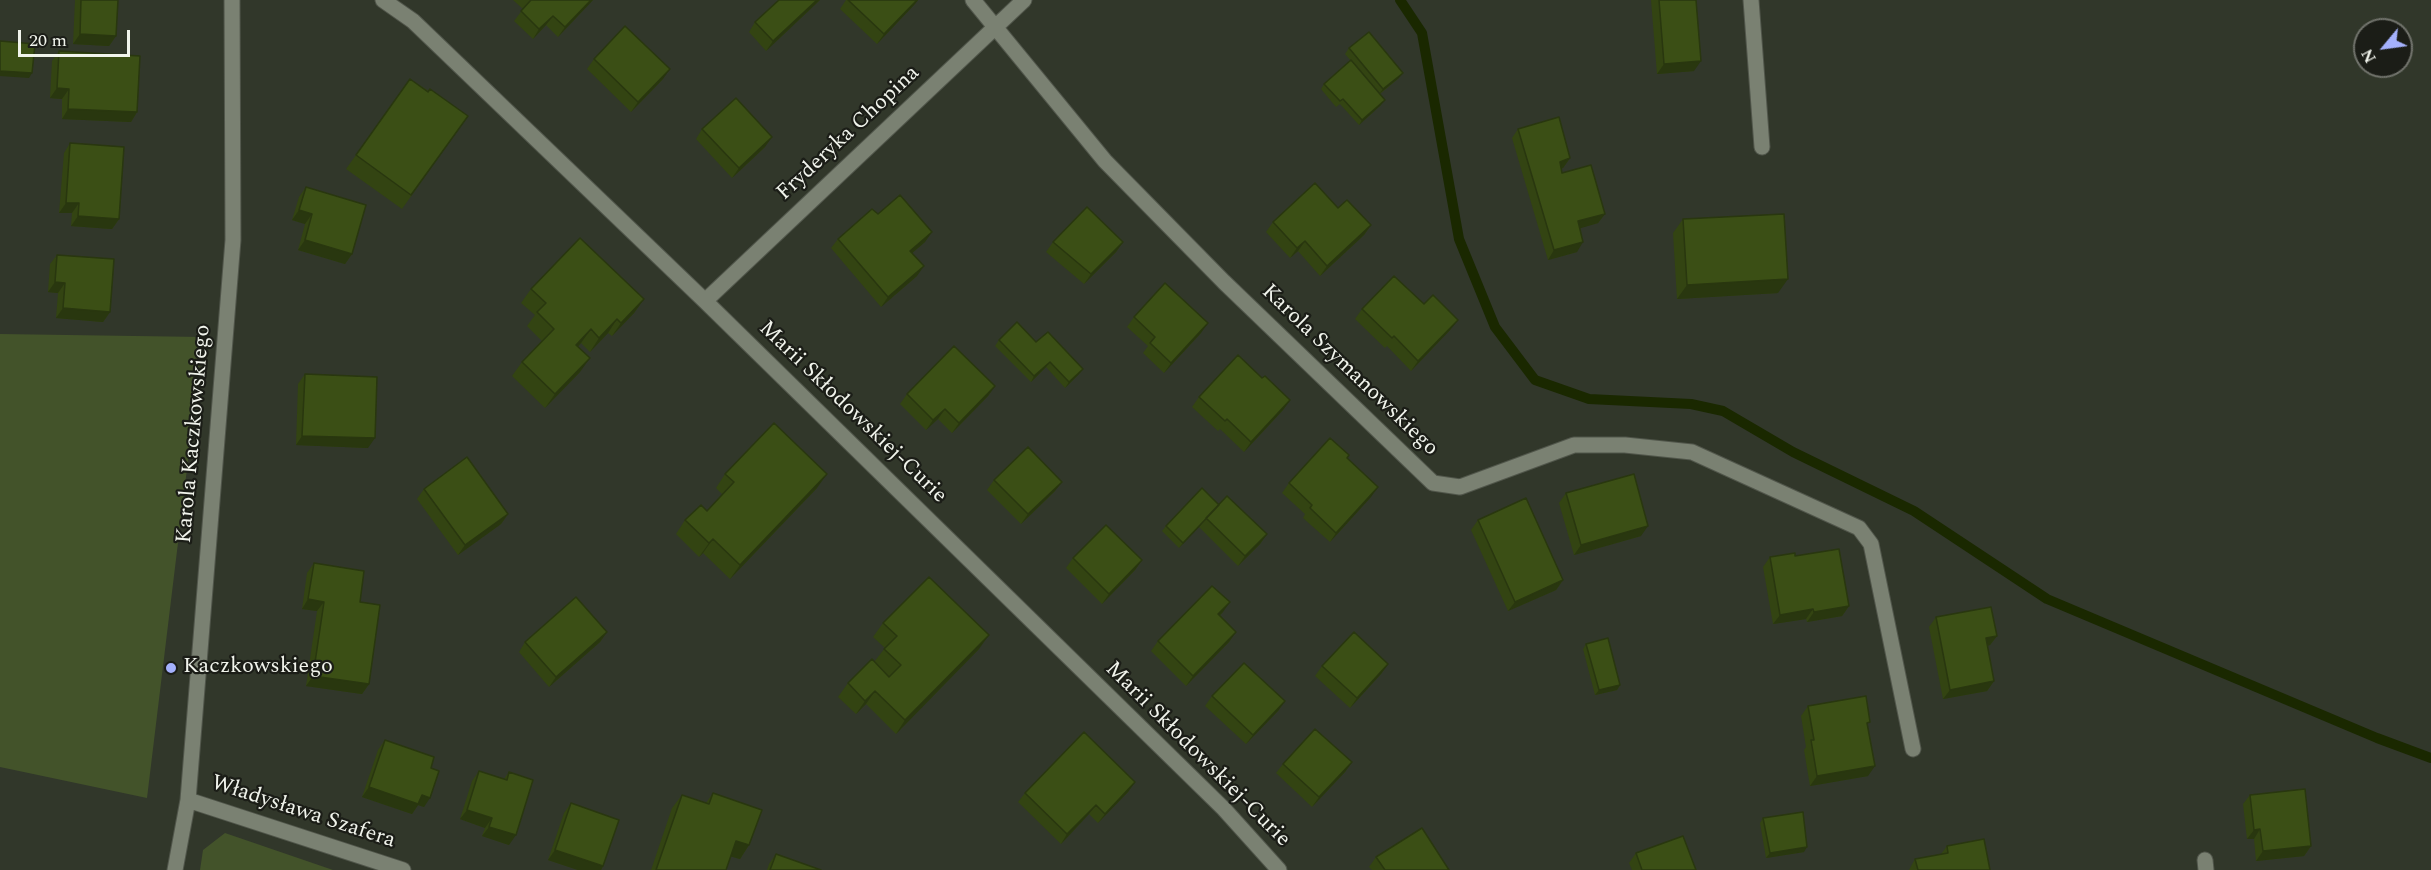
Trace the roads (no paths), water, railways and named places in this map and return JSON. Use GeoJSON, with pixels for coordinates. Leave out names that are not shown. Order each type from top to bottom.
{"type":"FeatureCollection","features":[{"type":"Feature","properties":{"kind":"street","name":"Karola Kaczkowskiego"},"geometry":{"type":"LineString","coordinates":[[175,870],[188,800],[233,240],[232,0]]}},
{"type":"Feature","properties":{"kind":"street","name":"Marii Skłodowskiej-Curie"},"geometry":{"type":"LineString","coordinates":[[383,0],[413,21],[705,301],[1224,809],[1279,870]]}},
{"type":"Feature","properties":{"kind":"street","name":"Karola Szymanowskiego"},"geometry":{"type":"LineString","coordinates":[[973,0],[1105,161],[1224,282],[1433,483],[1460,486],[1574,445],[1625,445],[1692,452],[1859,528],[1871,543],[1913,749]]}},
{"type":"Feature","properties":{"kind":"street","name":"Fryderyka Chopina"},"geometry":{"type":"LineString","coordinates":[[705,301],[1024,0]]}},
{"type":"Feature","properties":{"kind":"street"},"geometry":{"type":"LineString","coordinates":[[1751,0],[1762,147]]}},
{"type":"Feature","properties":{"kind":"street","name":"Władysława Szafera"},"geometry":{"type":"LineString","coordinates":[[188,800],[403,870]]}},
{"type":"Feature","properties":{"kind":"waterway"},"geometry":{"type":"LineString","coordinates":[[1400,0],[1422,33],[1459,239],[1495,327],[1535,380],[1589,399],[1691,404],[1723,411],[1793,452],[1914,511],[2047,599],[2377,738],[2431,758]]}},
{"type":"Feature","properties":{"kind":"place","name":"Kaczkowskiego"},"geometry":{"type":"Point","coordinates":[171,668]}}]}
